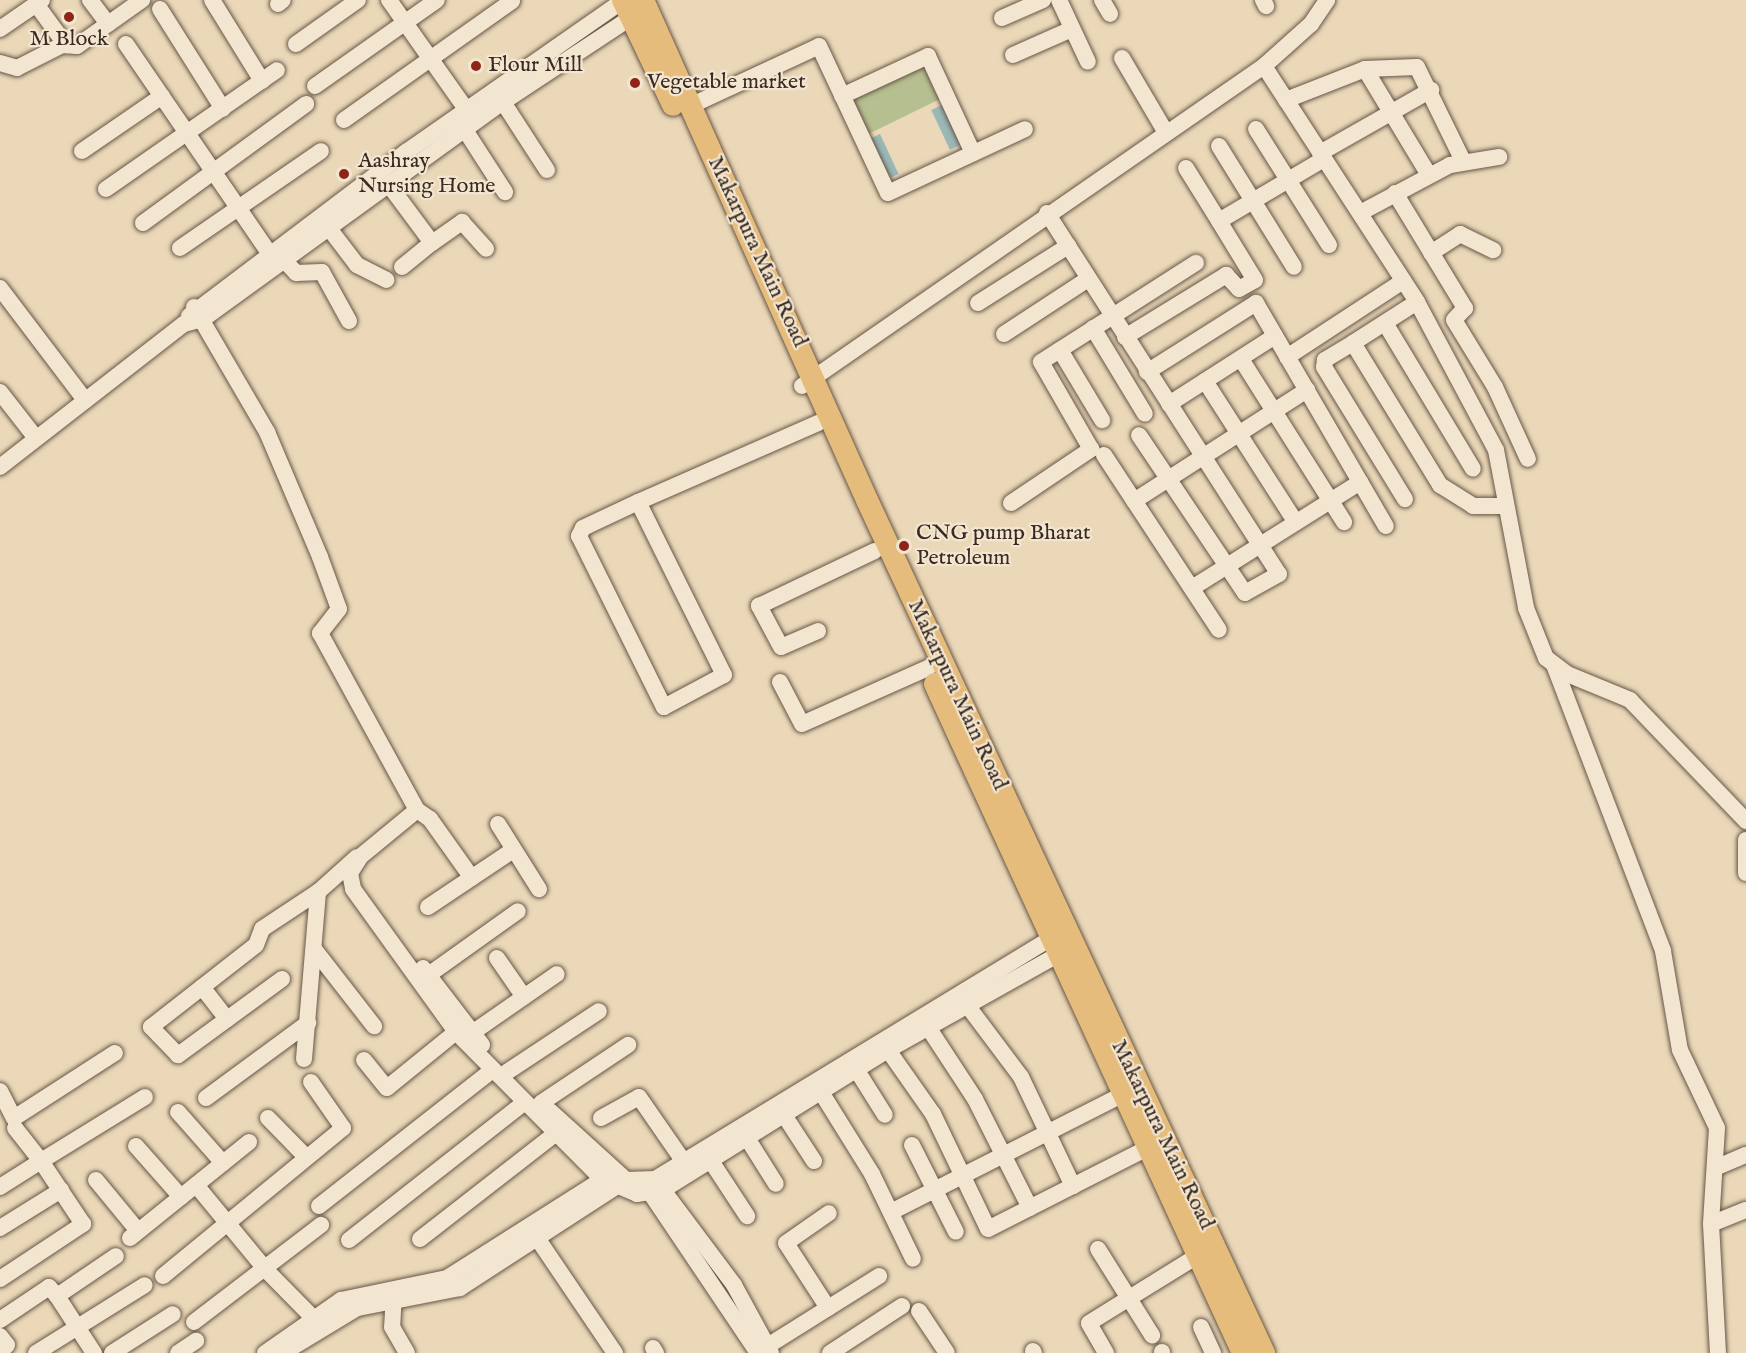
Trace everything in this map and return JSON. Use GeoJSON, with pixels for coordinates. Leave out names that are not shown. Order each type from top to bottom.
{"type":"FeatureCollection","features":[{"type":"Feature","properties":{"kind":"highway","name":"Makarpura Main Road"},"geometry":{"type":"LineString","coordinates":[[635,4],[690,106],[808,382],[818,423],[928,668],[1264,1353]]}},
{"type":"Feature","properties":{"kind":"highway","name":"Makarpura Main Road"},"geometry":{"type":"LineString","coordinates":[[635,4],[1063,941],[1122,1095],[1243,1353]]}},
{"type":"Feature","properties":{"kind":"street"},"geometry":{"type":"LineString","coordinates":[[90,0],[108,24]]}},
{"type":"Feature","properties":{"kind":"street"},"geometry":{"type":"LineString","coordinates":[[0,63],[17,68],[66,45],[77,46],[142,0]]}},
{"type":"Feature","properties":{"kind":"street"},"geometry":{"type":"LineString","coordinates":[[212,0],[262,81]]}},
{"type":"Feature","properties":{"kind":"street"},"geometry":{"type":"LineString","coordinates":[[297,44],[358,0]]}},
{"type":"Feature","properties":{"kind":"street"},"geometry":{"type":"LineString","coordinates":[[389,0],[466,109]]}},
{"type":"Feature","properties":{"kind":"street"},"geometry":{"type":"LineString","coordinates":[[315,86],[437,0]]}},
{"type":"Feature","properties":{"kind":"street"},"geometry":{"type":"LineString","coordinates":[[1002,18],[1042,0]]}},
{"type":"Feature","properties":{"kind":"street"},"geometry":{"type":"LineString","coordinates":[[1059,0],[1088,62]]}},
{"type":"Feature","properties":{"kind":"street"},"geometry":{"type":"LineString","coordinates":[[808,382],[1165,131],[1264,66],[1311,24],[1327,0]]}},
{"type":"Feature","properties":{"kind":"street"},"geometry":{"type":"LineString","coordinates":[[344,120],[512,1]]}},
{"type":"Feature","properties":{"kind":"street"},"geometry":{"type":"LineString","coordinates":[[0,29],[39,2],[66,45]]}},
{"type":"Feature","properties":{"kind":"street"},"geometry":{"type":"LineString","coordinates":[[276,257],[328,227],[389,185],[411,159],[465,130],[635,4]]}},
{"type":"Feature","properties":{"kind":"street"},"geometry":{"type":"LineString","coordinates":[[0,466],[198,313],[411,159],[466,109],[635,4]]}},
{"type":"Feature","properties":{"kind":"street"},"geometry":{"type":"LineString","coordinates":[[160,9],[223,109]]}},
{"type":"Feature","properties":{"kind":"street"},"geometry":{"type":"LineString","coordinates":[[1013,55],[1072,29]]}},
{"type":"Feature","properties":{"kind":"street"},"geometry":{"type":"LineString","coordinates":[[126,44],[216,169],[236,209],[276,257],[296,273],[322,272],[349,321]]}},
{"type":"Feature","properties":{"kind":"street"},"geometry":{"type":"LineString","coordinates":[[690,106],[819,46],[888,193],[1025,129]]}},
{"type":"Feature","properties":{"kind":"street"},"geometry":{"type":"LineString","coordinates":[[842,96],[928,56],[973,153]]}},
{"type":"Feature","properties":{"kind":"street"},"geometry":{"type":"LineString","coordinates":[[1122,58],[1165,131]]}},
{"type":"Feature","properties":{"kind":"street"},"geometry":{"type":"LineString","coordinates":[[1264,66],[1417,302],[1496,450],[1526,608],[1538,645],[1554,665],[1663,951],[1680,1050],[1717,1128],[1711,1224],[1718,1353]]}},
{"type":"Feature","properties":{"kind":"street"},"geometry":{"type":"LineString","coordinates":[[1286,100],[1365,69],[1417,67],[1431,90],[1463,161]]}},
{"type":"Feature","properties":{"kind":"street"},"geometry":{"type":"LineString","coordinates":[[1365,69],[1429,175]]}},
{"type":"Feature","properties":{"kind":"street"},"geometry":{"type":"LineString","coordinates":[[106,189],[277,70]]}},
{"type":"Feature","properties":{"kind":"street"},"geometry":{"type":"LineString","coordinates":[[1219,221],[1288,180],[1391,112],[1431,90]]}},
{"type":"Feature","properties":{"kind":"street"},"geometry":{"type":"LineString","coordinates":[[82,151],[162,96]]}},
{"type":"Feature","properties":{"kind":"street"},"geometry":{"type":"LineString","coordinates":[[503,102],[547,170]]}},
{"type":"Feature","properties":{"kind":"street"},"geometry":{"type":"LineString","coordinates":[[142,223],[306,104]]}},
{"type":"Feature","properties":{"kind":"street"},"geometry":{"type":"LineString","coordinates":[[1256,129],[1329,245]]}},
{"type":"Feature","properties":{"kind":"street"},"geometry":{"type":"LineString","coordinates":[[465,130],[505,192]]}},
{"type":"Feature","properties":{"kind":"street"},"geometry":{"type":"LineString","coordinates":[[1219,146],[1294,267]]}},
{"type":"Feature","properties":{"kind":"street"},"geometry":{"type":"LineString","coordinates":[[180,248],[321,151]]}},
{"type":"Feature","properties":{"kind":"street"},"geometry":{"type":"LineString","coordinates":[[1360,213],[1429,175],[1463,161],[1499,157]]}},
{"type":"Feature","properties":{"kind":"street"},"geometry":{"type":"LineString","coordinates":[[1125,337],[1226,275],[1239,289],[1255,280],[1186,168]]}},
{"type":"Feature","properties":{"kind":"street"},"geometry":{"type":"LineString","coordinates":[[389,185],[432,243]]}},
{"type":"Feature","properties":{"kind":"street"},"geometry":{"type":"LineString","coordinates":[[1395,193],[1465,308],[1454,320],[1495,387],[1528,459]]}},
{"type":"Feature","properties":{"kind":"street"},"geometry":{"type":"LineString","coordinates":[[1047,213],[1125,337],[1280,573],[1249,594],[1139,435]]}},
{"type":"Feature","properties":{"kind":"street"},"geometry":{"type":"LineString","coordinates":[[402,267],[462,222],[486,249]]}},
{"type":"Feature","properties":{"kind":"street"},"geometry":{"type":"LineString","coordinates":[[328,227],[357,265],[386,280]]}},
{"type":"Feature","properties":{"kind":"street"},"geometry":{"type":"LineString","coordinates":[[1431,253],[1460,234],[1493,250]]}},
{"type":"Feature","properties":{"kind":"street"},"geometry":{"type":"LineString","coordinates":[[978,303],[1068,246]]}},
{"type":"Feature","properties":{"kind":"street"},"geometry":{"type":"LineString","coordinates":[[1011,503],[1090,449],[1040,367],[1060,350],[1093,328],[1196,263]]}},
{"type":"Feature","properties":{"kind":"street"},"geometry":{"type":"LineString","coordinates":[[1004,334],[1088,279]]}},
{"type":"Feature","properties":{"kind":"street"},"geometry":{"type":"LineString","coordinates":[[1287,357],[1403,281]]}},
{"type":"Feature","properties":{"kind":"street"},"geometry":{"type":"LineString","coordinates":[[0,288],[85,400]]}},
{"type":"Feature","properties":{"kind":"street"},"geometry":{"type":"LineString","coordinates":[[1405,499],[1324,367],[1325,360],[1417,302]]}},
{"type":"Feature","properties":{"kind":"street"},"geometry":{"type":"LineString","coordinates":[[1148,372],[1256,303],[1386,526]]}},
{"type":"Feature","properties":{"kind":"street"},"geometry":{"type":"LineString","coordinates":[[198,313],[267,432],[339,609],[320,633],[417,810],[430,819],[472,878]]}},
{"type":"Feature","properties":{"kind":"street"},"geometry":{"type":"LineString","coordinates":[[1385,323],[1473,470]]}},
{"type":"Feature","properties":{"kind":"street"},"geometry":{"type":"LineString","coordinates":[[1093,328],[1145,414]]}},
{"type":"Feature","properties":{"kind":"street"},"geometry":{"type":"LineString","coordinates":[[1169,404],[1275,336]]}},
{"type":"Feature","properties":{"kind":"street"},"geometry":{"type":"LineString","coordinates":[[1353,342],[1440,485],[1473,506],[1506,506]]}},
{"type":"Feature","properties":{"kind":"street"},"geometry":{"type":"LineString","coordinates":[[1060,350],[1102,420]]}},
{"type":"Feature","properties":{"kind":"street"},"geometry":{"type":"LineString","coordinates":[[1241,359],[1344,522]]}},
{"type":"Feature","properties":{"kind":"street"},"geometry":{"type":"LineString","coordinates":[[1205,381],[1295,521]]}},
{"type":"Feature","properties":{"kind":"street"},"geometry":{"type":"LineString","coordinates":[[1134,501],[1306,390]]}},
{"type":"Feature","properties":{"kind":"street"},"geometry":{"type":"LineString","coordinates":[[0,392],[36,438]]}},
{"type":"Feature","properties":{"kind":"street"},"geometry":{"type":"LineString","coordinates":[[638,502],[724,675],[664,707],[579,536],[583,528],[638,502],[818,423]]}},
{"type":"Feature","properties":{"kind":"street"},"geometry":{"type":"LineString","coordinates":[[1104,455],[1219,630]]}},
{"type":"Feature","properties":{"kind":"street"},"geometry":{"type":"LineString","coordinates":[[1192,588],[1360,482]]}},
{"type":"Feature","properties":{"kind":"street"},"geometry":{"type":"LineString","coordinates":[[818,631],[781,647],[759,606],[875,551]]}},
{"type":"Feature","properties":{"kind":"street"},"geometry":{"type":"LineString","coordinates":[[1554,665],[1630,700],[1746,821]]}},
{"type":"Feature","properties":{"kind":"street"},"geometry":{"type":"LineString","coordinates":[[780,682],[802,724],[928,668]]}},
{"type":"Feature","properties":{"kind":"street"},"geometry":{"type":"LineString","coordinates":[[282,979],[172,1055],[150,1024],[256,945],[262,930],[318,892],[337,870],[358,861],[417,810]]}},
{"type":"Feature","properties":{"kind":"street"},"geometry":{"type":"LineString","coordinates":[[498,824],[539,889]]}},
{"type":"Feature","properties":{"kind":"street"},"geometry":{"type":"LineString","coordinates":[[1746,840],[1746,873]]}},
{"type":"Feature","properties":{"kind":"street"},"geometry":{"type":"LineString","coordinates":[[428,907],[513,850]]}},
{"type":"Feature","properties":{"kind":"street"},"geometry":{"type":"LineString","coordinates":[[358,861],[350,882],[356,895],[424,978],[464,1033],[533,1103],[634,1183],[734,1285],[764,1351],[879,1276]]}},
{"type":"Feature","properties":{"kind":"street"},"geometry":{"type":"LineString","coordinates":[[304,1059],[318,892]]}},
{"type":"Feature","properties":{"kind":"street"},"geometry":{"type":"LineString","coordinates":[[424,978],[518,911]]}},
{"type":"Feature","properties":{"kind":"street"},"geometry":{"type":"LineString","coordinates":[[533,1103],[555,1133],[634,1183],[711,1161],[784,1115],[817,1086],[856,1070],[888,1050],[924,1020],[967,1005],[1063,941]]}},
{"type":"Feature","properties":{"kind":"street"},"geometry":{"type":"LineString","coordinates":[[265,1353],[317,1322],[357,1308],[394,1296],[443,1295],[485,1263],[533,1232],[634,1183],[684,1162],[1063,941]]}},
{"type":"Feature","properties":{"kind":"street"},"geometry":{"type":"LineString","coordinates":[[315,949],[374,1026]]}},
{"type":"Feature","properties":{"kind":"street"},"geometry":{"type":"LineString","coordinates":[[497,958],[524,997]]}},
{"type":"Feature","properties":{"kind":"street"},"geometry":{"type":"LineString","coordinates":[[363,1060],[387,1088],[464,1033],[557,974]]}},
{"type":"Feature","properties":{"kind":"street"},"geometry":{"type":"LineString","coordinates":[[202,987],[227,1019]]}},
{"type":"Feature","properties":{"kind":"street"},"geometry":{"type":"LineString","coordinates":[[967,1005],[1021,1077],[1049,1132],[1072,1186]]}},
{"type":"Feature","properties":{"kind":"street"},"geometry":{"type":"LineString","coordinates":[[319,1206],[499,1071],[599,1011]]}},
{"type":"Feature","properties":{"kind":"street"},"geometry":{"type":"LineString","coordinates":[[924,1020],[1005,1154],[1030,1208]]}},
{"type":"Feature","properties":{"kind":"street"},"geometry":{"type":"LineString","coordinates":[[206,1098],[308,1023]]}},
{"type":"Feature","properties":{"kind":"street"},"geometry":{"type":"LineString","coordinates":[[349,1240],[533,1103],[628,1045]]}},
{"type":"Feature","properties":{"kind":"street"},"geometry":{"type":"LineString","coordinates":[[888,1050],[933,1114],[988,1229],[1146,1149]]}},
{"type":"Feature","properties":{"kind":"street"},"geometry":{"type":"LineString","coordinates":[[0,1137],[14,1123],[115,1053]]}},
{"type":"Feature","properties":{"kind":"street"},"geometry":{"type":"LineString","coordinates":[[856,1070],[885,1115]]}},
{"type":"Feature","properties":{"kind":"street"},"geometry":{"type":"LineString","coordinates":[[163,1276],[227,1222],[284,1181],[306,1156],[345,1124],[311,1082]]}},
{"type":"Feature","properties":{"kind":"street"},"geometry":{"type":"LineString","coordinates":[[817,1086],[891,1212],[914,1259]]}},
{"type":"Feature","properties":{"kind":"street"},"geometry":{"type":"LineString","coordinates":[[0,1091],[14,1123],[82,1220],[81,1228],[0,1279]]}},
{"type":"Feature","properties":{"kind":"street"},"geometry":{"type":"LineString","coordinates":[[891,1212],[1122,1095]]}},
{"type":"Feature","properties":{"kind":"street"},"geometry":{"type":"LineString","coordinates":[[0,1187],[146,1097]]}},
{"type":"Feature","properties":{"kind":"street"},"geometry":{"type":"LineString","coordinates":[[601,1118],[639,1097],[684,1162]]}},
{"type":"Feature","properties":{"kind":"street"},"geometry":{"type":"LineString","coordinates":[[178,1112],[223,1163]]}},
{"type":"Feature","properties":{"kind":"street"},"geometry":{"type":"LineString","coordinates":[[784,1115],[814,1161]]}},
{"type":"Feature","properties":{"kind":"street"},"geometry":{"type":"LineString","coordinates":[[268,1118],[306,1156]]}},
{"type":"Feature","properties":{"kind":"street"},"geometry":{"type":"LineString","coordinates":[[420,1239],[555,1133]]}},
{"type":"Feature","properties":{"kind":"street"},"geometry":{"type":"LineString","coordinates":[[747,1138],[776,1184]]}},
{"type":"Feature","properties":{"kind":"street"},"geometry":{"type":"LineString","coordinates":[[96,1180],[134,1234],[249,1142]]}},
{"type":"Feature","properties":{"kind":"street"},"geometry":{"type":"LineString","coordinates":[[912,1145],[956,1232]]}},
{"type":"Feature","properties":{"kind":"street"},"geometry":{"type":"LineString","coordinates":[[136,1146],[181,1197]]}},
{"type":"Feature","properties":{"kind":"street"},"geometry":{"type":"LineString","coordinates":[[1715,1168],[1746,1155]]}},
{"type":"Feature","properties":{"kind":"street"},"geometry":{"type":"LineString","coordinates":[[711,1161],[747,1216]]}},
{"type":"Feature","properties":{"kind":"street"},"geometry":{"type":"LineString","coordinates":[[196,1185],[266,1270],[317,1322]]}},
{"type":"Feature","properties":{"kind":"street"},"geometry":{"type":"LineString","coordinates":[[0,1228],[61,1190]]}},
{"type":"Feature","properties":{"kind":"street"},"geometry":{"type":"LineString","coordinates":[[1711,1224],[1746,1210]]}},
{"type":"Feature","properties":{"kind":"street"},"geometry":{"type":"LineString","coordinates":[[828,1308],[786,1243],[829,1212]]}},
{"type":"Feature","properties":{"kind":"street"},"geometry":{"type":"LineString","coordinates":[[194,1322],[266,1270],[321,1225]]}},
{"type":"Feature","properties":{"kind":"street"},"geometry":{"type":"LineString","coordinates":[[533,1232],[615,1353]]}},
{"type":"Feature","properties":{"kind":"street"},"geometry":{"type":"LineString","coordinates":[[1098,1249],[1152,1335]]}},
{"type":"Feature","properties":{"kind":"street"},"geometry":{"type":"LineString","coordinates":[[57,1296],[116,1256]]}},
{"type":"Feature","properties":{"kind":"street"},"geometry":{"type":"LineString","coordinates":[[1106,1353],[1088,1324],[1197,1256]]}},
{"type":"Feature","properties":{"kind":"street"},"geometry":{"type":"LineString","coordinates":[[36,1353],[145,1285]]}},
{"type":"Feature","properties":{"kind":"street"},"geometry":{"type":"LineString","coordinates":[[0,1320],[49,1287],[94,1353]]}},
{"type":"Feature","properties":{"kind":"street"},"geometry":{"type":"LineString","coordinates":[[394,1296],[392,1327],[407,1353]]}},
{"type":"Feature","properties":{"kind":"street"},"geometry":{"type":"LineString","coordinates":[[830,1353],[902,1305]]}},
{"type":"Feature","properties":{"kind":"street"},"geometry":{"type":"LineString","coordinates":[[919,1311],[946,1353]]}},
{"type":"Feature","properties":{"kind":"street"},"geometry":{"type":"LineString","coordinates":[[112,1353],[173,1314]]}},
{"type":"Feature","properties":{"kind":"street"},"geometry":{"type":"LineString","coordinates":[[284,1353],[317,1322]]}},
{"type":"Feature","properties":{"kind":"street"},"geometry":{"type":"LineString","coordinates":[[1201,1328],[1213,1353]]}},
{"type":"Feature","properties":{"kind":"street"},"geometry":{"type":"LineString","coordinates":[[178,1353],[196,1341]]}},
{"type":"Feature","properties":{"kind":"green space"},"geometry":{"type":"Polygon","coordinates":[[[925,63],[942,98],[868,134],[851,99],[925,63]]]}},
{"type":"Feature","properties":{"kind":"water"},"geometry":{"type":"Polygon","coordinates":[[[944,104],[963,144],[950,150],[931,110],[944,104]]]}},
{"type":"Feature","properties":{"kind":"water"},"geometry":{"type":"Polygon","coordinates":[[[880,134],[899,174],[889,179],[870,139],[880,134]]]}},
{"type":"Feature","properties":{"kind":"place","name":"M Block"},"geometry":{"type":"Point","coordinates":[69,17]}},
{"type":"Feature","properties":{"kind":"place","name":"Flour Mill"},"geometry":{"type":"Point","coordinates":[476,66]}},
{"type":"Feature","properties":{"kind":"place","name":"Vegetable market"},"geometry":{"type":"Point","coordinates":[635,83]}},
{"type":"Feature","properties":{"kind":"place","name":"Aashray Nursing Home"},"geometry":{"type":"Point","coordinates":[344,174]}},
{"type":"Feature","properties":{"kind":"place","name":"CNG pump Bharat Petroleum"},"geometry":{"type":"Point","coordinates":[904,546]}}]}
